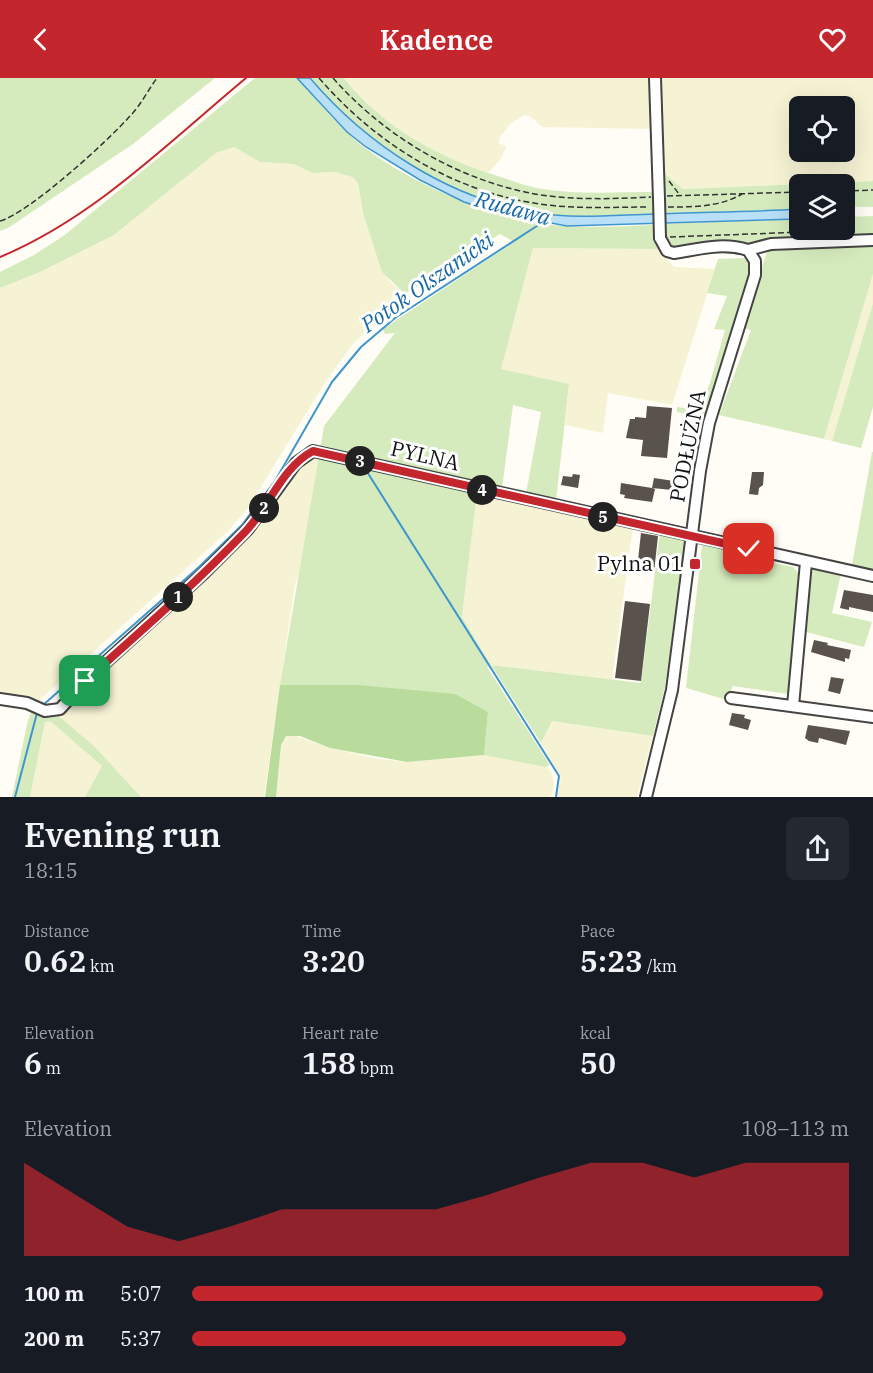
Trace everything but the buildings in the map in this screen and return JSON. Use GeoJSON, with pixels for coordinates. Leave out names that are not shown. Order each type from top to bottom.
{"type":"FeatureCollection","features":[{"type":"Feature","properties":{"kind":"street"},"geometry":{"type":"LineString","coordinates":[[655,78],[660,238],[668,251],[674,253],[715,245],[735,246],[748,250],[771,244],[873,240]]}},
{"type":"Feature","properties":{"kind":"street","name":"PODŁUŻNA"},"geometry":{"type":"LineString","coordinates":[[646,797],[672,690],[700,471],[709,423],[755,275],[755,261],[748,250]]}},
{"type":"Feature","properties":{"kind":"street","name":"PYLNA"},"geometry":{"type":"LineString","coordinates":[[0,699],[40,709],[60,709],[85,681],[204,573],[248,529],[297,463],[313,451],[873,576]]}},
{"type":"Feature","properties":{"kind":"street"},"geometry":{"type":"LineString","coordinates":[[794,706],[806,562]]}},
{"type":"Feature","properties":{"kind":"street"},"geometry":{"type":"LineString","coordinates":[[731,698],[873,717]]}},
{"type":"Feature","properties":{"kind":"path"},"geometry":{"type":"LineString","coordinates":[[0,221],[10,218],[46,191],[108,139],[132,114],[157,78]]}},
{"type":"Feature","properties":{"kind":"path"},"geometry":{"type":"LineString","coordinates":[[319,78],[346,107],[390,144],[432,169],[486,191],[545,205],[713,204],[742,194]]}},
{"type":"Feature","properties":{"kind":"path"},"geometry":{"type":"LineString","coordinates":[[333,78],[380,123],[431,157],[491,182],[541,195],[660,203],[680,195],[789,192]]}},
{"type":"Feature","properties":{"kind":"path"},"geometry":{"type":"LineString","coordinates":[[658,169],[680,195]]}},
{"type":"Feature","properties":{"kind":"path"},"geometry":{"type":"LineString","coordinates":[[855,190],[873,190]]}},
{"type":"Feature","properties":{"kind":"path"},"geometry":{"type":"LineString","coordinates":[[660,238],[789,233]]}},
{"type":"Feature","properties":{"kind":"shaded area"},"geometry":{"type":"Polygon","coordinates":[[[344,78],[649,78],[651,129],[542,127],[531,117],[524,115],[510,124],[500,137],[498,143],[506,146],[501,159],[488,173],[449,159],[417,142],[377,113],[344,78]]]}},
{"type":"Feature","properties":{"kind":"shaded area"},"geometry":{"type":"Polygon","coordinates":[[[660,78],[873,78],[873,181],[855,182],[855,174],[789,174],[789,184],[681,189],[664,173],[660,78]]]}},
{"type":"Feature","properties":{"kind":"shaded area"},"geometry":{"type":"Polygon","coordinates":[[[234,147],[260,162],[294,164],[312,173],[334,172],[352,177],[358,183],[363,213],[389,281],[405,294],[353,344],[326,381],[248,508],[227,532],[35,704],[0,696],[0,288],[38,273],[114,235],[216,153],[234,147]]]}},
{"type":"Feature","properties":{"kind":"shaded area"},"geometry":{"type":"Polygon","coordinates":[[[533,248],[658,249],[674,267],[715,269],[672,405],[608,393],[603,433],[565,425],[569,384],[500,369],[533,248]]]}},
{"type":"Feature","properties":{"kind":"shaded area"},"geometry":{"type":"Polygon","coordinates":[[[873,274],[873,303],[832,441],[824,439],[873,274]]]}},
{"type":"Feature","properties":{"kind":"shaded area"},"geometry":{"type":"Polygon","coordinates":[[[319,455],[301,569],[295,584],[264,797],[141,797],[96,748],[59,716],[58,712],[230,552],[307,457],[319,455]]]}},
{"type":"Feature","properties":{"kind":"shaded area"},"geometry":{"type":"Polygon","coordinates":[[[477,492],[633,526],[612,680],[491,665],[462,617],[477,492]]]}},
{"type":"Feature","properties":{"kind":"shaded area"},"geometry":{"type":"Polygon","coordinates":[[[45,721],[50,721],[102,766],[85,797],[30,797],[45,721]]]}},
{"type":"Feature","properties":{"kind":"shaded area"},"geometry":{"type":"Polygon","coordinates":[[[552,721],[653,736],[637,797],[556,797],[561,778],[541,743],[552,721]]]}},
{"type":"Feature","properties":{"kind":"shaded area"},"geometry":{"type":"Polygon","coordinates":[[[293,735],[330,748],[379,759],[407,762],[484,755],[526,761],[546,767],[551,771],[553,789],[551,797],[276,797],[281,745],[286,736],[293,735]]]}},
{"type":"Feature","properties":{"kind":"green space"},"geometry":{"type":"Polygon","coordinates":[[[0,78],[215,78],[133,144],[8,228],[0,231],[0,78]]]}},
{"type":"Feature","properties":{"kind":"green space"},"geometry":{"type":"Polygon","coordinates":[[[255,78],[297,78],[353,138],[374,154],[425,184],[481,208],[538,223],[565,226],[656,225],[658,249],[533,248],[501,369],[569,384],[556,501],[526,494],[541,412],[513,405],[502,488],[478,484],[462,617],[491,665],[487,667],[550,765],[546,767],[484,755],[488,712],[358,685],[280,685],[324,426],[395,333],[385,334],[383,329],[514,242],[500,234],[405,294],[382,272],[363,213],[358,183],[352,177],[334,172],[312,173],[294,164],[260,162],[234,147],[216,153],[114,235],[38,273],[0,288],[0,272],[34,255],[66,234],[255,78]]]}},
{"type":"Feature","properties":{"kind":"green space"},"geometry":{"type":"Polygon","coordinates":[[[310,78],[344,78],[360,96],[395,127],[456,161],[536,188],[595,193],[655,192],[656,214],[560,216],[489,201],[455,188],[422,171],[362,129],[310,78]]]}},
{"type":"Feature","properties":{"kind":"green space"},"geometry":{"type":"Polygon","coordinates":[[[664,173],[682,189],[789,184],[789,209],[663,214],[664,173]]]}},
{"type":"Feature","properties":{"kind":"green space"},"geometry":{"type":"Polygon","coordinates":[[[873,181],[873,207],[855,207],[855,182],[873,181]]]}},
{"type":"Feature","properties":{"kind":"green space"},"geometry":{"type":"Polygon","coordinates":[[[873,216],[873,238],[855,239],[855,217],[873,216]]]}},
{"type":"Feature","properties":{"kind":"green space"},"geometry":{"type":"Polygon","coordinates":[[[789,219],[789,240],[824,240],[676,246],[670,245],[664,238],[663,224],[789,219]]]}},
{"type":"Feature","properties":{"kind":"green space"},"geometry":{"type":"Polygon","coordinates":[[[873,243],[873,274],[824,439],[719,415],[751,330],[743,328],[766,254],[769,251],[778,251],[780,248],[873,243]]]}},
{"type":"Feature","properties":{"kind":"green space"},"geometry":{"type":"Polygon","coordinates":[[[744,258],[750,263],[744,297],[705,418],[677,412],[677,407],[698,410],[710,383],[725,330],[714,329],[727,296],[707,293],[718,259],[744,258]]]}},
{"type":"Feature","properties":{"kind":"green space"},"geometry":{"type":"Polygon","coordinates":[[[873,303],[873,407],[861,448],[832,441],[873,303]]]}},
{"type":"Feature","properties":{"kind":"green space"},"geometry":{"type":"Polygon","coordinates":[[[873,452],[873,570],[852,565],[873,452]]]}},
{"type":"Feature","properties":{"kind":"green space"},"geometry":{"type":"Polygon","coordinates":[[[660,532],[686,538],[665,686],[653,736],[552,721],[541,743],[491,665],[641,683],[660,532]]]}},
{"type":"Feature","properties":{"kind":"green space"},"geometry":{"type":"Polygon","coordinates":[[[702,545],[737,551],[743,556],[793,567],[801,576],[788,694],[733,686],[727,700],[686,688],[702,545]]]}},
{"type":"Feature","properties":{"kind":"green space"},"geometry":{"type":"Polygon","coordinates":[[[814,568],[841,574],[832,613],[872,622],[864,647],[806,632],[809,574],[814,568]]]}},
{"type":"Feature","properties":{"kind":"green space"},"geometry":{"type":"Polygon","coordinates":[[[280,685],[358,685],[455,694],[488,712],[484,755],[407,762],[330,748],[300,736],[286,736],[281,745],[276,797],[265,797],[280,685]]]}},
{"type":"Feature","properties":{"kind":"green space"},"geometry":{"type":"Polygon","coordinates":[[[32,709],[58,712],[59,716],[96,748],[141,797],[85,797],[102,766],[50,721],[45,722],[30,797],[12,797],[32,709]]]}},
{"type":"Feature","properties":{"kind":"water"},"geometry":{"type":"Polygon","coordinates":[[[297,78],[310,78],[357,125],[411,165],[472,195],[503,206],[551,215],[580,216],[789,209],[789,219],[567,226],[502,214],[464,202],[420,180],[366,147],[347,132],[297,78]]]}},
{"type":"Feature","properties":{"kind":"waterway","name":"Potok Olszanicki"},"geometry":{"type":"LineString","coordinates":[[42,706],[199,567],[242,525],[275,481],[332,382],[361,347],[395,318],[543,222]]}},
{"type":"Feature","properties":{"kind":"waterway"},"geometry":{"type":"LineString","coordinates":[[364,467],[559,776],[556,797]]}},
{"type":"Feature","properties":{"kind":"waterway","name":"Potok Olszanicki"},"geometry":{"type":"LineString","coordinates":[[15,797],[37,713]]}},
{"type":"Feature","properties":{"kind":"railway"},"geometry":{"type":"LineString","coordinates":[[0,257],[34,241],[99,200],[246,78]]}},
{"type":"Feature","properties":{"kind":"place","name":"Pylna 01"},"geometry":{"type":"Point","coordinates":[695,564]}},
{"type":"Feature","properties":{"kind":"route"},"geometry":{"type":"LineString","coordinates":[[85,681],[204,573],[248,529],[297,463],[313,451],[749,549]]}},
{"type":"Feature","properties":{"kind":"water label","name":"Rudawa"},"geometry":{"type":"Point","coordinates":[513,208]}}]}
